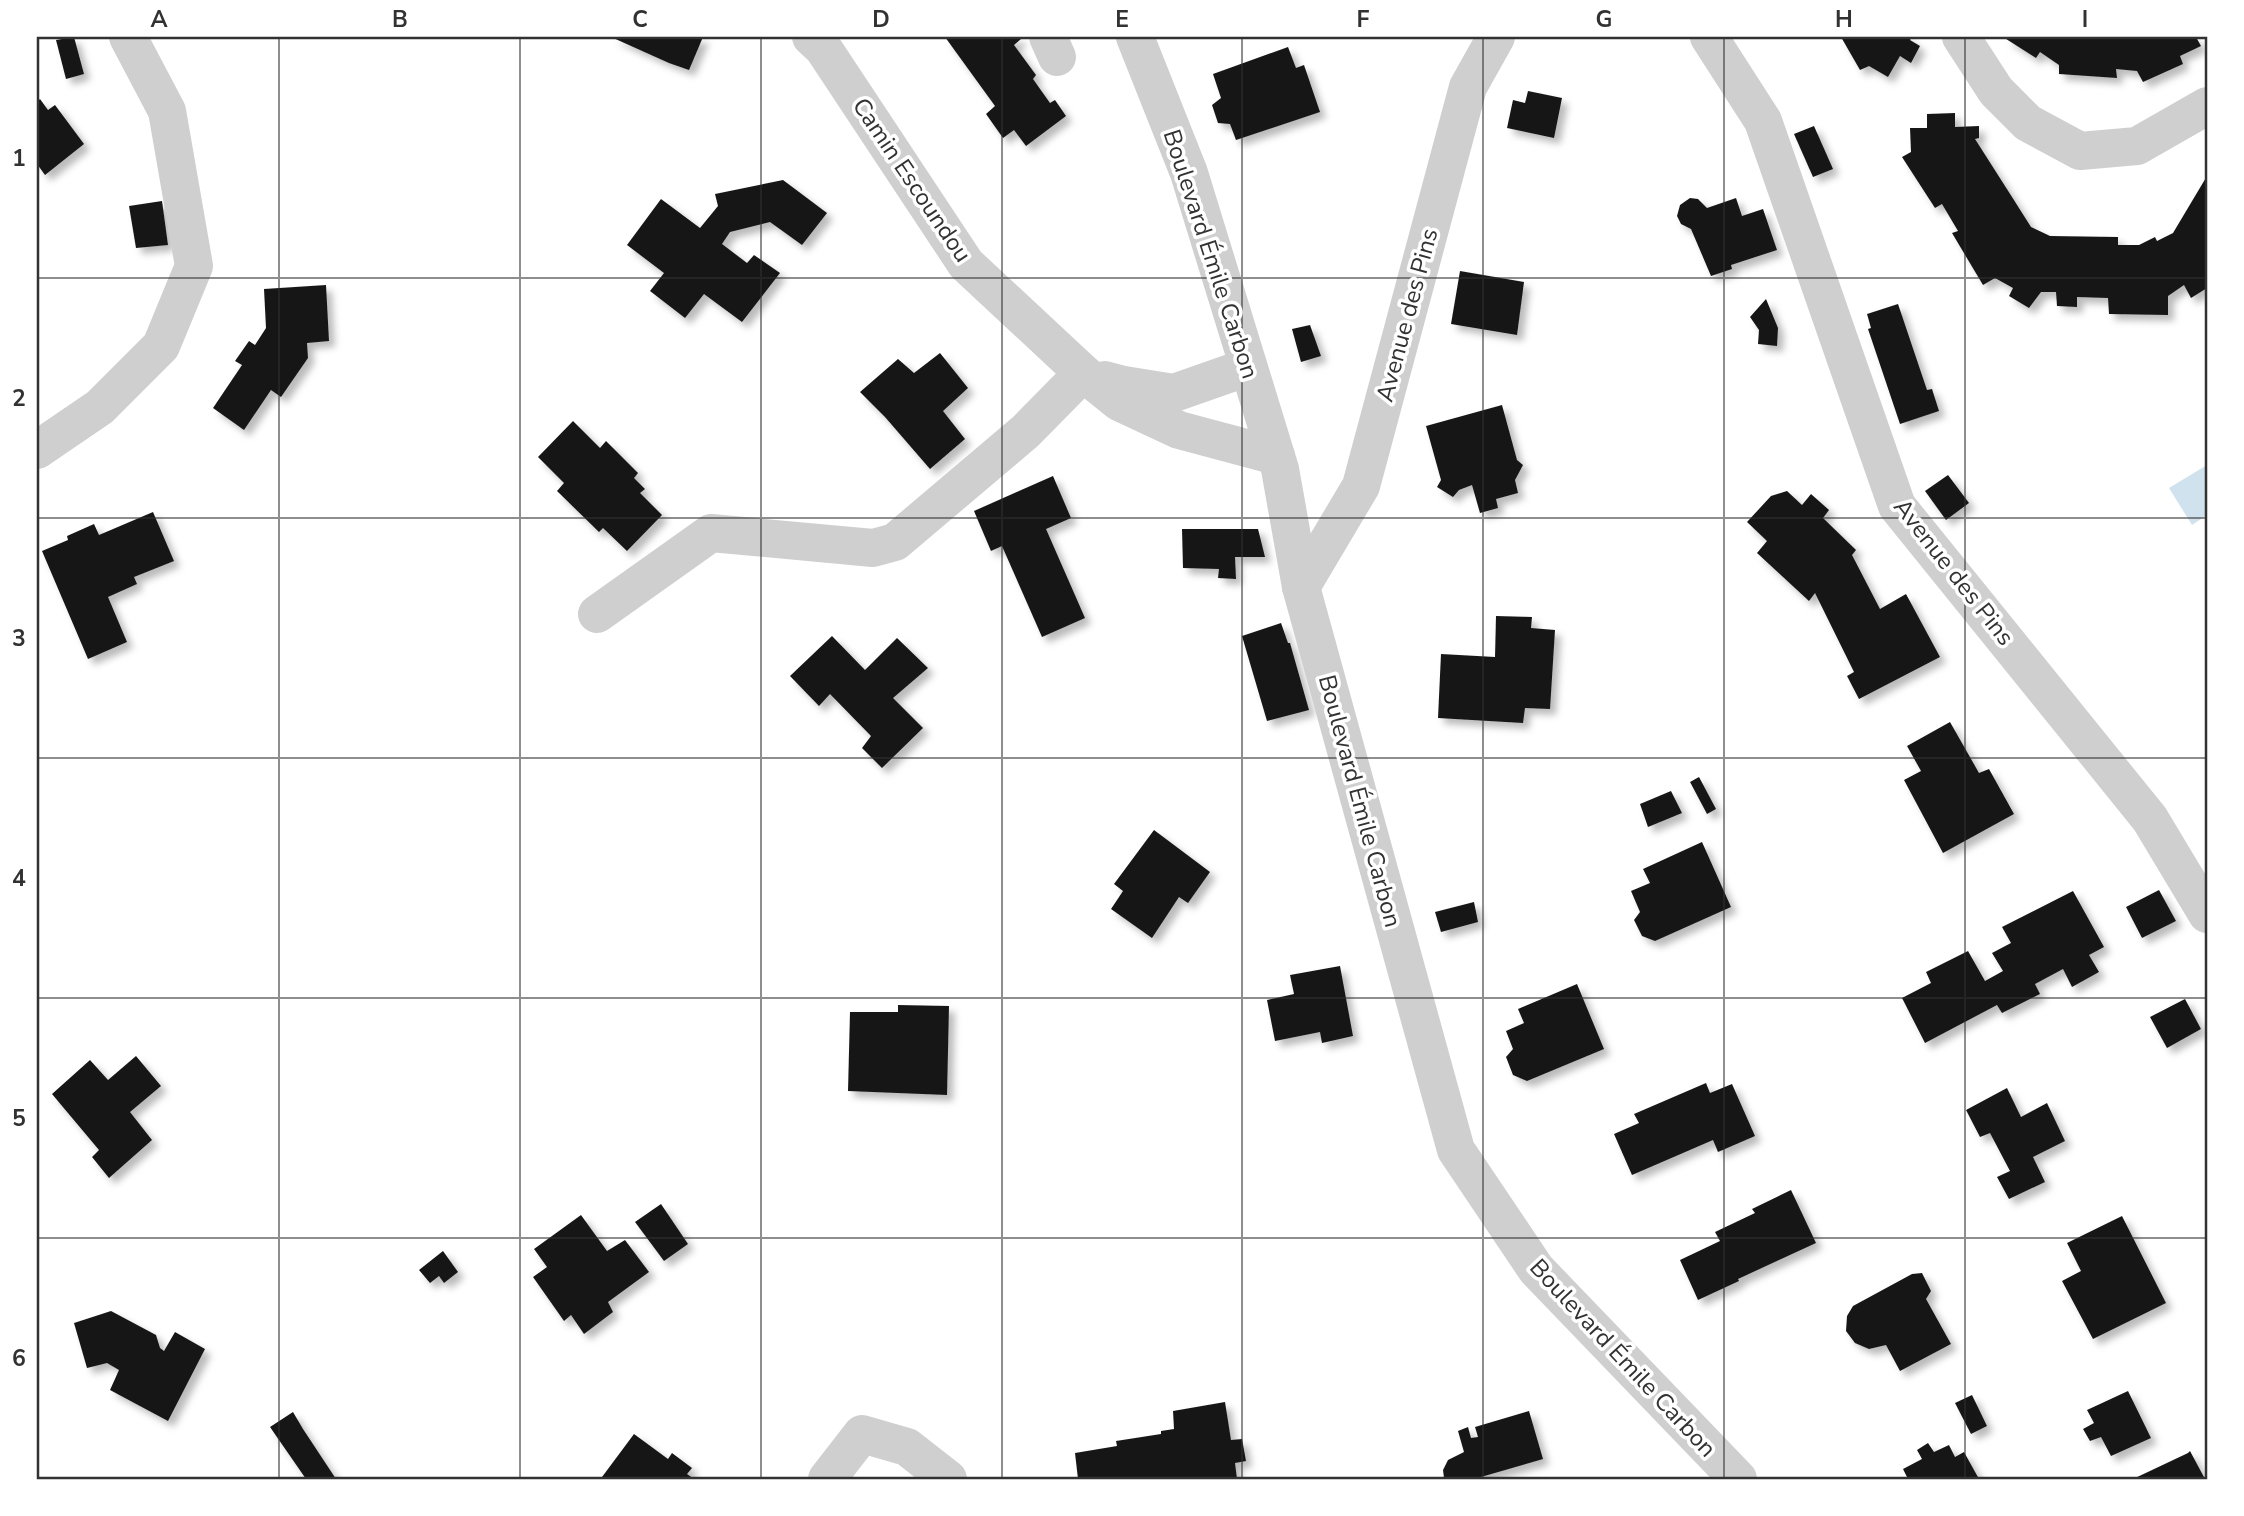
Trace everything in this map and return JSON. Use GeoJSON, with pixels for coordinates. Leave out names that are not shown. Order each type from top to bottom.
{"type":"FeatureCollection","features":[{"type":"Feature","properties":{"kind":"street"},"geometry":{"type":"LineString","coordinates":[[37,450],[100,407],[160,346],[194,266],[167,111],[128,37]]}},
{"type":"Feature","properties":{"kind":"street","name":"Camin Escoundou"},"geometry":{"type":"LineString","coordinates":[[811,37],[823,48],[966,264],[1083,373],[1119,402],[1179,430],[1276,456]]}},
{"type":"Feature","properties":{"kind":"street","name":"Boulevard Émile Carbon"},"geometry":{"type":"LineString","coordinates":[[1135,37],[1189,173],[1276,456],[1301,587],[1456,1150],[1536,1269],[1738,1479]]}},
{"type":"Feature","properties":{"kind":"street","name":"Avenue des Pins"},"geometry":{"type":"LineString","coordinates":[[1301,587],[1361,486],[1468,87],[1496,37]]}},
{"type":"Feature","properties":{"kind":"street","name":"Avenue des Pins"},"geometry":{"type":"LineString","coordinates":[[1709,37],[1763,121],[1897,506],[2150,819],[2207,914]]}},
{"type":"Feature","properties":{"kind":"street"},"geometry":{"type":"LineString","coordinates":[[1961,37],[1996,91],[2028,123],[2080,151],[2137,146],[2207,106]]}},
{"type":"Feature","properties":{"kind":"street","name":"Camin Escoundou"},"geometry":{"type":"LineString","coordinates":[[1083,373],[1124,385],[1174,393],[1248,367]]}},
{"type":"Feature","properties":{"kind":"street"},"geometry":{"type":"LineString","coordinates":[[597,614],[711,533],[873,548],[895,542],[1026,431],[1083,373]]}},
{"type":"Feature","properties":{"kind":"street"},"geometry":{"type":"LineString","coordinates":[[827,1479],[862,1434],[907,1447],[948,1479]]}},
{"type":"Feature","properties":{"kind":"water"},"geometry":{"type":"Polygon","coordinates":[[[2207,465],[2207,515],[2192,525],[2169,488],[2207,465]]]}},
{"type":"Feature","properties":{"kind":"building"},"geometry":{"type":"Polygon","coordinates":[[[74,37],[84,74],[66,79],[56,40],[74,37]]]}},
{"type":"Feature","properties":{"kind":"building"},"geometry":{"type":"Polygon","coordinates":[[[611,37],[703,37],[689,70],[611,37]]]}},
{"type":"Feature","properties":{"kind":"building"},"geometry":{"type":"Polygon","coordinates":[[[945,37],[1019,37],[1021,39],[1014,45],[1036,75],[1033,79],[1050,103],[1055,100],[1066,116],[1026,146],[1014,130],[1003,138],[986,114],[995,106],[945,37]]]}},
{"type":"Feature","properties":{"kind":"building"},"geometry":{"type":"Polygon","coordinates":[[[1841,37],[1912,37],[1910,40],[1920,46],[1911,63],[1900,56],[1888,77],[1869,66],[1860,70],[1841,37]]]}},
{"type":"Feature","properties":{"kind":"building"},"geometry":{"type":"Polygon","coordinates":[[[2003,37],[2196,37],[2201,46],[2180,56],[2183,64],[2143,82],[2137,71],[2116,69],[2117,78],[2059,74],[2059,65],[2040,52],[2036,58],[2003,37]]]}},
{"type":"Feature","properties":{"kind":"building"},"geometry":{"type":"Polygon","coordinates":[[[1288,47],[1296,68],[1304,65],[1320,112],[1236,140],[1230,124],[1218,123],[1212,105],[1221,98],[1213,74],[1288,47]]]}},
{"type":"Feature","properties":{"kind":"building"},"geometry":{"type":"Polygon","coordinates":[[[1528,91],[1562,98],[1554,138],[1507,128],[1513,100],[1525,103],[1528,91]]]}},
{"type":"Feature","properties":{"kind":"building"},"geometry":{"type":"Polygon","coordinates":[[[40,99],[48,110],[55,105],[84,144],[45,175],[37,164],[37,102],[40,99]]]}},
{"type":"Feature","properties":{"kind":"building"},"geometry":{"type":"Polygon","coordinates":[[[1955,113],[1955,127],[1979,126],[1979,138],[1975,139],[2031,227],[2050,236],[2118,237],[2118,245],[2139,245],[2155,237],[2157,241],[2173,233],[2207,176],[2207,288],[2191,298],[2184,285],[2168,296],[2168,315],[2109,314],[2108,298],[2077,297],[2077,307],[2057,306],[2056,292],[2041,292],[2029,308],[2009,296],[2013,288],[1995,278],[1983,285],[1952,233],[1958,231],[1942,204],[1935,208],[1902,157],[1911,152],[1910,128],[1927,128],[1927,114],[1955,113]]]}},
{"type":"Feature","properties":{"kind":"building"},"geometry":{"type":"Polygon","coordinates":[[[1814,126],[1833,169],[1813,177],[1794,134],[1814,126]]]}},
{"type":"Feature","properties":{"kind":"building"},"geometry":{"type":"Polygon","coordinates":[[[783,180],[827,213],[802,245],[770,222],[730,232],[722,244],[747,263],[754,255],[780,273],[742,322],[704,294],[685,318],[650,291],[664,273],[627,245],[661,199],[700,228],[718,206],[715,194],[783,180]]]}},
{"type":"Feature","properties":{"kind":"building"},"geometry":{"type":"Polygon","coordinates":[[[1690,198],[1698,199],[1707,208],[1736,198],[1742,216],[1763,209],[1777,250],[1731,265],[1732,269],[1711,276],[1691,229],[1681,224],[1677,216],[1680,205],[1690,198]]]}},
{"type":"Feature","properties":{"kind":"building"},"geometry":{"type":"Polygon","coordinates":[[[162,201],[168,245],[136,248],[129,206],[162,201]]]}},
{"type":"Feature","properties":{"kind":"building"},"geometry":{"type":"Polygon","coordinates":[[[1460,271],[1524,282],[1517,335],[1451,324],[1460,271]]]}},
{"type":"Feature","properties":{"kind":"building"},"geometry":{"type":"Polygon","coordinates":[[[326,285],[329,341],[307,343],[308,358],[281,397],[271,390],[244,430],[213,408],[242,365],[235,361],[249,341],[255,345],[266,328],[264,289],[326,285]]]}},
{"type":"Feature","properties":{"kind":"building"},"geometry":{"type":"Polygon","coordinates":[[[1766,299],[1778,328],[1777,346],[1758,344],[1759,330],[1750,317],[1766,299]]]}},
{"type":"Feature","properties":{"kind":"building"},"geometry":{"type":"Polygon","coordinates":[[[1898,304],[1927,390],[1932,389],[1939,411],[1900,424],[1868,329],[1871,328],[1867,314],[1898,304]]]}},
{"type":"Feature","properties":{"kind":"building"},"geometry":{"type":"Polygon","coordinates":[[[1310,325],[1321,356],[1301,362],[1292,329],[1310,325]]]}},
{"type":"Feature","properties":{"kind":"building"},"geometry":{"type":"Polygon","coordinates":[[[940,353],[968,388],[943,411],[965,439],[930,469],[860,392],[898,359],[914,373],[940,353]]]}},
{"type":"Feature","properties":{"kind":"building"},"geometry":{"type":"Polygon","coordinates":[[[1502,405],[1517,460],[1523,465],[1515,480],[1518,493],[1496,499],[1498,508],[1480,513],[1472,485],[1459,490],[1453,497],[1437,487],[1441,480],[1426,426],[1502,405]]]}},
{"type":"Feature","properties":{"kind":"building"},"geometry":{"type":"Polygon","coordinates":[[[573,421],[600,448],[606,441],[638,473],[634,478],[645,489],[640,493],[662,515],[627,551],[603,528],[599,532],[557,491],[564,483],[538,457],[573,421]]]}},
{"type":"Feature","properties":{"kind":"building"},"geometry":{"type":"Polygon","coordinates":[[[1948,475],[1969,503],[1946,520],[1925,491],[1948,475]]]}},
{"type":"Feature","properties":{"kind":"building"},"geometry":{"type":"Polygon","coordinates":[[[1053,476],[1071,518],[1046,529],[1085,618],[1042,637],[1002,546],[991,551],[974,511],[1053,476]]]}},
{"type":"Feature","properties":{"kind":"building"},"geometry":{"type":"Polygon","coordinates":[[[1787,491],[1802,505],[1811,494],[1829,510],[1823,518],[1856,550],[1852,555],[1880,609],[1906,594],[1940,657],[1859,699],[1847,676],[1854,672],[1815,593],[1809,601],[1757,553],[1767,541],[1747,522],[1771,496],[1787,491]]]}},
{"type":"Feature","properties":{"kind":"building"},"geometry":{"type":"Polygon","coordinates":[[[153,512],[174,561],[134,577],[137,584],[108,597],[127,642],[88,659],[42,551],[68,540],[67,536],[94,524],[99,535],[153,512]]]}},
{"type":"Feature","properties":{"kind":"building"},"geometry":{"type":"Polygon","coordinates":[[[1182,529],[1258,529],[1265,557],[1235,557],[1236,579],[1218,578],[1219,569],[1183,568],[1182,529]]]}},
{"type":"Feature","properties":{"kind":"building"},"geometry":{"type":"Polygon","coordinates":[[[1496,616],[1532,617],[1531,628],[1555,630],[1550,709],[1525,708],[1523,723],[1438,718],[1441,654],[1495,657],[1496,616]]]}},
{"type":"Feature","properties":{"kind":"building"},"geometry":{"type":"Polygon","coordinates":[[[1281,623],[1290,643],[1309,710],[1267,721],[1242,636],[1281,623]]]}},
{"type":"Feature","properties":{"kind":"building"},"geometry":{"type":"Polygon","coordinates":[[[832,636],[865,670],[897,638],[928,668],[893,698],[923,728],[882,768],[862,748],[871,736],[830,694],[819,706],[790,676],[832,636]]]}},
{"type":"Feature","properties":{"kind":"building"},"geometry":{"type":"Polygon","coordinates":[[[1950,722],[1979,773],[1989,769],[2014,814],[1943,853],[1904,780],[1921,771],[1907,746],[1950,722]]]}},
{"type":"Feature","properties":{"kind":"building"},"geometry":{"type":"Polygon","coordinates":[[[1699,777],[1716,809],[1707,814],[1690,782],[1699,777]]]}},
{"type":"Feature","properties":{"kind":"building"},"geometry":{"type":"Polygon","coordinates":[[[1671,791],[1682,813],[1648,827],[1640,804],[1671,791]]]}},
{"type":"Feature","properties":{"kind":"building"},"geometry":{"type":"Polygon","coordinates":[[[1154,830],[1210,872],[1188,903],[1179,897],[1152,938],[1111,909],[1123,891],[1114,884],[1154,830]]]}},
{"type":"Feature","properties":{"kind":"building"},"geometry":{"type":"Polygon","coordinates":[[[1702,842],[1731,907],[1655,941],[1642,936],[1634,920],[1640,912],[1631,891],[1650,883],[1643,869],[1702,842]]]}},
{"type":"Feature","properties":{"kind":"building"},"geometry":{"type":"Polygon","coordinates":[[[2159,890],[2176,921],[2142,938],[2126,907],[2159,890]]]}},
{"type":"Feature","properties":{"kind":"building"},"geometry":{"type":"Polygon","coordinates":[[[2073,891],[2104,947],[2089,955],[2099,972],[2072,987],[2063,969],[2035,984],[2040,994],[2002,1013],[1997,1005],[1925,1043],[1902,998],[1931,983],[1926,972],[1968,951],[1985,981],[2003,971],[1992,953],[2011,943],[2002,927],[2073,891]]]}},
{"type":"Feature","properties":{"kind":"building"},"geometry":{"type":"Polygon","coordinates":[[[1474,902],[1478,922],[1441,932],[1435,912],[1474,902]]]}},
{"type":"Feature","properties":{"kind":"building"},"geometry":{"type":"Polygon","coordinates":[[[1340,966],[1353,1036],[1322,1043],[1320,1032],[1275,1041],[1267,1000],[1294,994],[1290,975],[1340,966]]]}},
{"type":"Feature","properties":{"kind":"building"},"geometry":{"type":"Polygon","coordinates":[[[1577,984],[1604,1049],[1527,1081],[1513,1075],[1506,1057],[1513,1049],[1506,1031],[1524,1023],[1518,1009],[1577,984]]]}},
{"type":"Feature","properties":{"kind":"building"},"geometry":{"type":"Polygon","coordinates":[[[2185,999],[2201,1029],[2167,1048],[2150,1017],[2185,999]]]}},
{"type":"Feature","properties":{"kind":"building"},"geometry":{"type":"Polygon","coordinates":[[[898,1005],[949,1006],[947,1095],[848,1091],[850,1012],[898,1012],[898,1005]]]}},
{"type":"Feature","properties":{"kind":"building"},"geometry":{"type":"Polygon","coordinates":[[[136,1056],[161,1086],[130,1112],[152,1140],[109,1178],[92,1157],[99,1150],[52,1094],[90,1060],[108,1080],[136,1056]]]}},
{"type":"Feature","properties":{"kind":"building"},"geometry":{"type":"Polygon","coordinates":[[[1706,1083],[1710,1093],[1732,1084],[1755,1136],[1718,1152],[1713,1140],[1632,1175],[1614,1134],[1639,1123],[1634,1114],[1706,1083]]]}},
{"type":"Feature","properties":{"kind":"building"},"geometry":{"type":"Polygon","coordinates":[[[2007,1088],[2021,1117],[2047,1103],[2065,1141],[2033,1157],[2045,1182],[2009,1199],[1997,1177],[2010,1171],[1990,1133],[1980,1137],[1966,1110],[2007,1088]]]}},
{"type":"Feature","properties":{"kind":"building"},"geometry":{"type":"Polygon","coordinates":[[[1791,1190],[1816,1243],[1698,1300],[1680,1260],[1720,1241],[1715,1232],[1755,1213],[1752,1209],[1791,1190]]]}},
{"type":"Feature","properties":{"kind":"building"},"geometry":{"type":"Polygon","coordinates":[[[661,1204],[688,1244],[664,1261],[635,1222],[661,1204]]]}},
{"type":"Feature","properties":{"kind":"building"},"geometry":{"type":"Polygon","coordinates":[[[581,1215],[607,1251],[625,1240],[649,1272],[608,1302],[613,1312],[584,1334],[571,1315],[564,1321],[533,1277],[547,1267],[534,1249],[581,1215]]]}},
{"type":"Feature","properties":{"kind":"building"},"geometry":{"type":"Polygon","coordinates":[[[2122,1216],[2166,1303],[2093,1339],[2062,1281],[2081,1271],[2067,1243],[2122,1216]]]}},
{"type":"Feature","properties":{"kind":"building"},"geometry":{"type":"Polygon","coordinates":[[[443,1251],[458,1272],[444,1283],[439,1276],[430,1283],[419,1270],[443,1251]]]}},
{"type":"Feature","properties":{"kind":"building"},"geometry":{"type":"Polygon","coordinates":[[[1922,1273],[1931,1291],[1926,1299],[1951,1344],[1900,1371],[1886,1345],[1869,1349],[1855,1343],[1846,1331],[1847,1316],[1853,1306],[1912,1274],[1922,1273]]]}},
{"type":"Feature","properties":{"kind":"building"},"geometry":{"type":"Polygon","coordinates":[[[111,1311],[156,1335],[160,1348],[164,1351],[175,1332],[205,1349],[168,1421],[110,1390],[119,1370],[107,1363],[87,1368],[74,1323],[111,1311]]]}},
{"type":"Feature","properties":{"kind":"building"},"geometry":{"type":"Polygon","coordinates":[[[2128,1391],[2151,1438],[2111,1456],[2101,1437],[2090,1441],[2083,1429],[2094,1423],[2087,1410],[2128,1391]]]}},
{"type":"Feature","properties":{"kind":"building"},"geometry":{"type":"Polygon","coordinates":[[[1972,1395],[1987,1426],[1971,1434],[1955,1403],[1972,1395]]]}},
{"type":"Feature","properties":{"kind":"building"},"geometry":{"type":"Polygon","coordinates":[[[1225,1402],[1231,1440],[1242,1439],[1246,1461],[1235,1463],[1237,1479],[1078,1479],[1075,1453],[1117,1446],[1116,1441],[1161,1434],[1161,1431],[1174,1429],[1173,1411],[1225,1402]]]}},
{"type":"Feature","properties":{"kind":"building"},"geometry":{"type":"Polygon","coordinates":[[[1529,1411],[1543,1459],[1474,1479],[1444,1478],[1443,1470],[1448,1460],[1464,1452],[1458,1431],[1468,1427],[1471,1438],[1478,1437],[1475,1427],[1529,1411]]]}},
{"type":"Feature","properties":{"kind":"building"},"geometry":{"type":"Polygon","coordinates":[[[293,1412],[336,1479],[306,1479],[270,1427],[293,1412]]]}},
{"type":"Feature","properties":{"kind":"building"},"geometry":{"type":"Polygon","coordinates":[[[634,1434],[668,1459],[672,1453],[692,1468],[687,1474],[694,1479],[602,1477],[634,1434]]]}},
{"type":"Feature","properties":{"kind":"building"},"geometry":{"type":"Polygon","coordinates":[[[1928,1443],[1934,1452],[1949,1445],[1955,1457],[1964,1452],[1979,1479],[1908,1479],[1903,1469],[1922,1459],[1917,1450],[1928,1443]]]}},
{"type":"Feature","properties":{"kind":"building"},"geometry":{"type":"Polygon","coordinates":[[[2190,1451],[2205,1479],[2133,1479],[2188,1453],[2190,1451]]]}}]}
